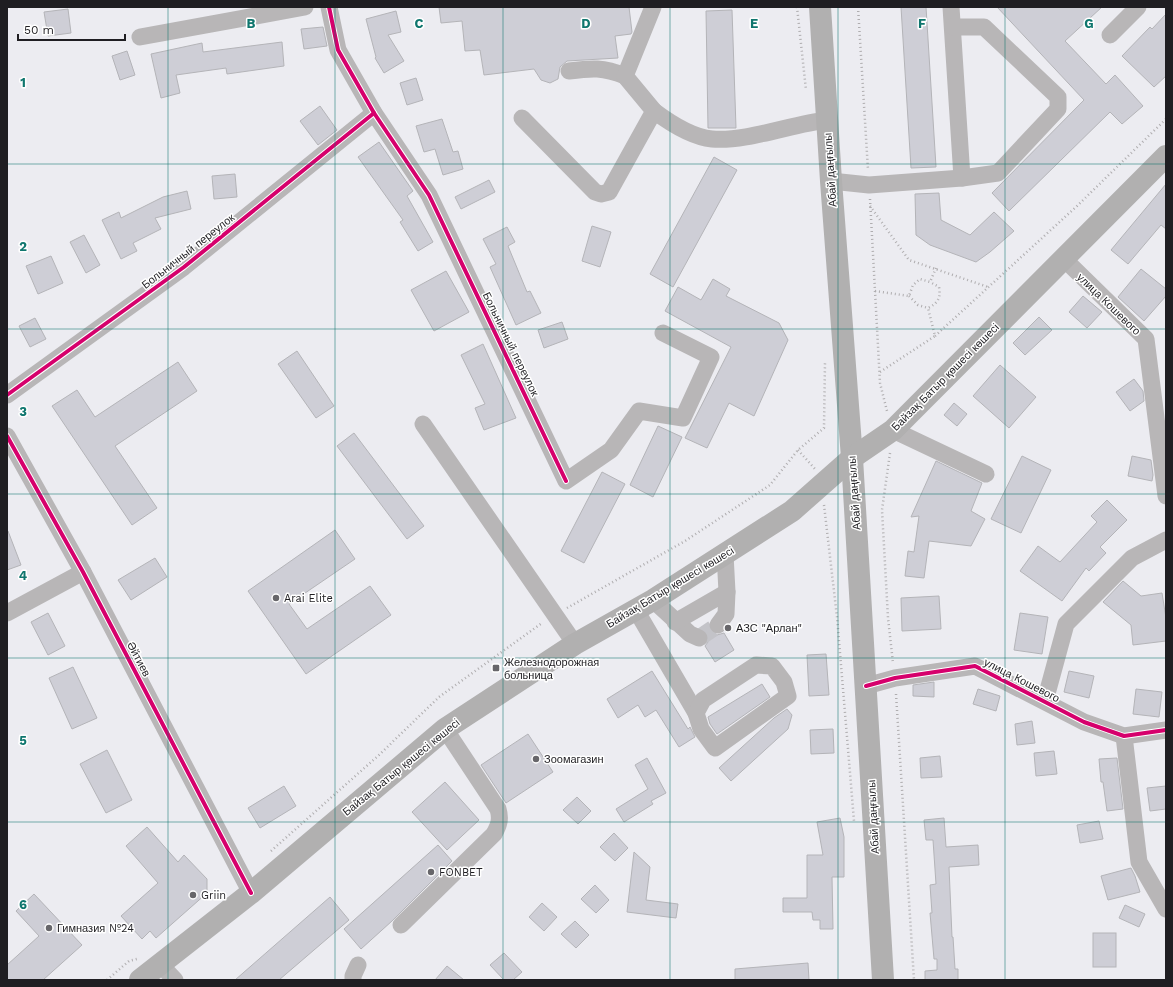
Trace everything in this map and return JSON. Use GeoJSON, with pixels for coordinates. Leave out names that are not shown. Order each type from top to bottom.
{"type":"FeatureCollection","features":[{"type":"Feature","properties":{"kind":"main road","name":"Абай даңғылы"},"geometry":{"type":"LineString","coordinates":[[820,7],[831,181],[852,458],[883,980]]}},
{"type":"Feature","properties":{"kind":"main road","name":"Байзақ Батыр қөшесі көшесі"},"geometry":{"type":"LineString","coordinates":[[140,980],[251,893],[445,729],[575,644],[644,605],[792,511],[852,458],[893,430],[1166,156]]}},
{"type":"Feature","properties":{"kind":"street"},"geometry":{"type":"LineString","coordinates":[[140,37],[305,7]]}},
{"type":"Feature","properties":{"kind":"street","name":"Больничный переулок"},"geometry":{"type":"LineString","coordinates":[[329,7],[338,50],[374,113],[429,195],[566,481],[611,450],[638,411],[683,418],[711,357],[663,333]]}},
{"type":"Feature","properties":{"kind":"street"},"geometry":{"type":"LineString","coordinates":[[625,76],[653,7]]}},
{"type":"Feature","properties":{"kind":"street"},"geometry":{"type":"LineString","coordinates":[[951,7],[962,178]]}},
{"type":"Feature","properties":{"kind":"street"},"geometry":{"type":"LineString","coordinates":[[1110,35],[1138,7]]}},
{"type":"Feature","properties":{"kind":"street"},"geometry":{"type":"LineString","coordinates":[[831,181],[869,185],[962,178],[998,173],[1058,109],[1058,97],[984,27],[952,27]]}},
{"type":"Feature","properties":{"kind":"street"},"geometry":{"type":"LineString","coordinates":[[569,71],[596,68],[609,69],[625,76],[654,111],[672,124],[710,139],[733,138],[827,120]]}},
{"type":"Feature","properties":{"kind":"street"},"geometry":{"type":"LineString","coordinates":[[522,118],[595,192],[601,194],[609,192],[654,111]]}},
{"type":"Feature","properties":{"kind":"street","name":"Больничный переулок"},"geometry":{"type":"LineString","coordinates":[[7,395],[184,268],[374,113]]}},
{"type":"Feature","properties":{"kind":"street","name":"улица Кошевого"},"geometry":{"type":"LineString","coordinates":[[1063,258],[1146,339],[1166,496]]}},
{"type":"Feature","properties":{"kind":"street"},"geometry":{"type":"LineString","coordinates":[[423,424],[575,644]]}},
{"type":"Feature","properties":{"kind":"street"},"geometry":{"type":"LineString","coordinates":[[893,430],[986,474]]}},
{"type":"Feature","properties":{"kind":"street","name":"Әйтиев"},"geometry":{"type":"LineString","coordinates":[[7,436],[83,572],[251,893]]}},
{"type":"Feature","properties":{"kind":"street","name":"улица Кошевого"},"geometry":{"type":"LineString","coordinates":[[1045,701],[1066,624],[1132,558],[1166,540]]}},
{"type":"Feature","properties":{"kind":"street"},"geometry":{"type":"LineString","coordinates":[[718,625],[726,614],[727,592],[725,554]]}},
{"type":"Feature","properties":{"kind":"street"},"geometry":{"type":"LineString","coordinates":[[7,614],[83,572]]}},
{"type":"Feature","properties":{"kind":"street"},"geometry":{"type":"LineString","coordinates":[[675,622],[727,592]]}},
{"type":"Feature","properties":{"kind":"street"},"geometry":{"type":"LineString","coordinates":[[644,605],[675,622],[690,634],[699,638]]}},
{"type":"Feature","properties":{"kind":"street"},"geometry":{"type":"LineString","coordinates":[[644,605],[696,713],[701,729],[716,748],[788,696],[784,682],[772,666],[756,665],[702,700],[696,713]]}},
{"type":"Feature","properties":{"kind":"street","name":"улица Кошевого"},"geometry":{"type":"LineString","coordinates":[[866,686],[895,678],[975,666],[1084,722],[1124,736],[1166,730]]}},
{"type":"Feature","properties":{"kind":"street"},"geometry":{"type":"LineString","coordinates":[[401,925],[494,834],[499,826],[501,817],[498,809],[445,729]]}},
{"type":"Feature","properties":{"kind":"street"},"geometry":{"type":"LineString","coordinates":[[1124,736],[1139,862],[1166,909]]}},
{"type":"Feature","properties":{"kind":"street"},"geometry":{"type":"LineString","coordinates":[[160,964],[175,980]]}},
{"type":"Feature","properties":{"kind":"path"},"geometry":{"type":"LineString","coordinates":[[797,7],[806,92]]}},
{"type":"Feature","properties":{"kind":"path"},"geometry":{"type":"LineString","coordinates":[[858,7],[879,373],[880,383],[893,430],[882,510],[888,618],[895,678],[914,980]]}},
{"type":"Feature","properties":{"kind":"path"},"geometry":{"type":"LineString","coordinates":[[879,373],[935,336],[1077,206],[1166,119]]}},
{"type":"Feature","properties":{"kind":"path"},"geometry":{"type":"LineString","coordinates":[[870,206],[909,260],[988,287]]}},
{"type":"Feature","properties":{"kind":"path"},"geometry":{"type":"LineString","coordinates":[[930,282],[936,268]]}},
{"type":"Feature","properties":{"kind":"path"},"geometry":{"type":"LineString","coordinates":[[875,291],[909,296],[918,304],[928,308],[936,304],[940,296],[939,287],[920,279],[913,285],[909,296]]}},
{"type":"Feature","properties":{"kind":"path"},"geometry":{"type":"LineString","coordinates":[[928,308],[935,336]]}},
{"type":"Feature","properties":{"kind":"path"},"geometry":{"type":"LineString","coordinates":[[270,851],[378,755],[439,697],[555,615],[685,541],[770,486],[798,450],[824,428],[825,356]]}},
{"type":"Feature","properties":{"kind":"path"},"geometry":{"type":"LineString","coordinates":[[798,450],[826,482],[824,500],[837,617],[854,822]]}},
{"type":"Feature","properties":{"kind":"building"},"geometry":{"type":"Polygon","coordinates":[[[439,7],[629,7],[632,32],[631,34],[615,36],[618,58],[567,61],[560,67],[558,79],[550,83],[541,80],[534,69],[484,75],[480,50],[465,51],[462,21],[441,23],[439,7]]]}},
{"type":"Feature","properties":{"kind":"building"},"geometry":{"type":"Polygon","coordinates":[[[901,7],[926,7],[936,167],[911,168],[901,7]]]}},
{"type":"Feature","properties":{"kind":"building"},"geometry":{"type":"Polygon","coordinates":[[[997,7],[1102,7],[1065,41],[1106,84],[1115,75],[1143,106],[1122,124],[1110,112],[1009,211],[992,193],[1084,100],[997,7]]]}},
{"type":"Feature","properties":{"kind":"building"},"geometry":{"type":"Polygon","coordinates":[[[68,9],[71,33],[48,36],[44,12],[68,9]]]}},
{"type":"Feature","properties":{"kind":"building"},"geometry":{"type":"Polygon","coordinates":[[[732,10],[736,128],[708,128],[706,11],[732,10]]]}},
{"type":"Feature","properties":{"kind":"building"},"geometry":{"type":"Polygon","coordinates":[[[396,11],[401,32],[388,35],[404,61],[384,73],[375,58],[366,19],[396,11]]]}},
{"type":"Feature","properties":{"kind":"building"},"geometry":{"type":"Polygon","coordinates":[[[1166,14],[1166,76],[1154,87],[1122,56],[1150,27],[1152,29],[1166,14]]]}},
{"type":"Feature","properties":{"kind":"building"},"geometry":{"type":"Polygon","coordinates":[[[323,27],[327,46],[304,49],[301,29],[323,27]]]}},
{"type":"Feature","properties":{"kind":"building"},"geometry":{"type":"Polygon","coordinates":[[[282,42],[284,66],[227,74],[226,68],[176,75],[180,93],[161,98],[151,54],[202,43],[203,52],[282,42]]]}},
{"type":"Feature","properties":{"kind":"building"},"geometry":{"type":"Polygon","coordinates":[[[127,51],[135,75],[120,80],[112,56],[127,51]]]}},
{"type":"Feature","properties":{"kind":"building"},"geometry":{"type":"Polygon","coordinates":[[[416,78],[423,100],[407,105],[400,83],[416,78]]]}},
{"type":"Feature","properties":{"kind":"building"},"geometry":{"type":"Polygon","coordinates":[[[320,106],[337,130],[318,145],[300,121],[320,106]]]}},
{"type":"Feature","properties":{"kind":"building"},"geometry":{"type":"Polygon","coordinates":[[[442,119],[453,152],[458,151],[463,169],[443,175],[435,149],[424,152],[416,126],[442,119]]]}},
{"type":"Feature","properties":{"kind":"building"},"geometry":{"type":"Polygon","coordinates":[[[379,142],[413,191],[407,196],[433,242],[418,251],[400,222],[403,220],[358,157],[379,142]]]}},
{"type":"Feature","properties":{"kind":"building"},"geometry":{"type":"Polygon","coordinates":[[[714,157],[737,170],[673,287],[650,274],[714,157]]]}},
{"type":"Feature","properties":{"kind":"building"},"geometry":{"type":"Polygon","coordinates":[[[235,174],[237,197],[214,199],[212,176],[235,174]]]}},
{"type":"Feature","properties":{"kind":"building"},"geometry":{"type":"Polygon","coordinates":[[[489,180],[495,192],[461,209],[455,197],[489,180]]]}},
{"type":"Feature","properties":{"kind":"building"},"geometry":{"type":"Polygon","coordinates":[[[1166,184],[1166,229],[1161,225],[1128,264],[1111,250],[1166,184]]]}},
{"type":"Feature","properties":{"kind":"building"},"geometry":{"type":"Polygon","coordinates":[[[187,191],[191,209],[155,218],[161,229],[133,243],[137,251],[121,259],[102,220],[119,212],[121,218],[163,197],[187,191]]]}},
{"type":"Feature","properties":{"kind":"building"},"geometry":{"type":"Polygon","coordinates":[[[939,193],[941,220],[970,235],[994,212],[1014,231],[976,262],[930,245],[916,235],[915,194],[939,193]]]}},
{"type":"Feature","properties":{"kind":"building"},"geometry":{"type":"Polygon","coordinates":[[[592,226],[611,232],[600,267],[582,261],[592,226]]]}},
{"type":"Feature","properties":{"kind":"building"},"geometry":{"type":"Polygon","coordinates":[[[507,227],[515,242],[508,246],[527,292],[530,291],[541,313],[516,325],[490,267],[496,264],[483,239],[507,227]]]}},
{"type":"Feature","properties":{"kind":"building"},"geometry":{"type":"Polygon","coordinates":[[[84,235],[100,265],[86,273],[70,242],[84,235]]]}},
{"type":"Feature","properties":{"kind":"building"},"geometry":{"type":"Polygon","coordinates":[[[51,256],[63,283],[38,294],[26,266],[51,256]]]}},
{"type":"Feature","properties":{"kind":"building"},"geometry":{"type":"Polygon","coordinates":[[[1141,269],[1166,289],[1166,296],[1144,321],[1118,297],[1141,269]]]}},
{"type":"Feature","properties":{"kind":"building"},"geometry":{"type":"Polygon","coordinates":[[[446,271],[469,312],[434,331],[411,290],[446,271]]]}},
{"type":"Feature","properties":{"kind":"building"},"geometry":{"type":"Polygon","coordinates":[[[713,279],[730,289],[726,296],[779,323],[788,340],[754,416],[729,403],[707,448],[685,438],[731,347],[665,311],[678,287],[701,300],[713,279]]]}},
{"type":"Feature","properties":{"kind":"building"},"geometry":{"type":"Polygon","coordinates":[[[1083,296],[1102,312],[1087,328],[1069,312],[1083,296]]]}},
{"type":"Feature","properties":{"kind":"building"},"geometry":{"type":"Polygon","coordinates":[[[1039,317],[1052,330],[1025,355],[1013,343],[1039,317]]]}},
{"type":"Feature","properties":{"kind":"building"},"geometry":{"type":"Polygon","coordinates":[[[35,318],[46,339],[30,347],[19,326],[35,318]]]}},
{"type":"Feature","properties":{"kind":"building"},"geometry":{"type":"Polygon","coordinates":[[[562,322],[568,339],[544,348],[538,330],[562,322]]]}},
{"type":"Feature","properties":{"kind":"building"},"geometry":{"type":"Polygon","coordinates":[[[483,344],[516,418],[484,430],[475,408],[485,404],[461,355],[483,344]]]}},
{"type":"Feature","properties":{"kind":"building"},"geometry":{"type":"Polygon","coordinates":[[[297,351],[334,406],[316,418],[278,364],[297,351]]]}},
{"type":"Feature","properties":{"kind":"building"},"geometry":{"type":"Polygon","coordinates":[[[178,362],[197,391],[115,446],[157,508],[132,525],[52,406],[77,390],[95,417],[178,362]]]}},
{"type":"Feature","properties":{"kind":"building"},"geometry":{"type":"Polygon","coordinates":[[[1000,365],[1036,397],[1009,428],[973,396],[1000,365]]]}},
{"type":"Feature","properties":{"kind":"building"},"geometry":{"type":"Polygon","coordinates":[[[1134,379],[1143,391],[1144,401],[1130,411],[1116,392],[1134,379]]]}},
{"type":"Feature","properties":{"kind":"building"},"geometry":{"type":"Polygon","coordinates":[[[954,403],[967,414],[957,426],[944,415],[954,403]]]}},
{"type":"Feature","properties":{"kind":"building"},"geometry":{"type":"Polygon","coordinates":[[[658,426],[682,437],[653,497],[630,485],[658,426]]]}},
{"type":"Feature","properties":{"kind":"building"},"geometry":{"type":"Polygon","coordinates":[[[354,433],[424,526],[407,539],[337,446],[354,433]]]}},
{"type":"Feature","properties":{"kind":"building"},"geometry":{"type":"Polygon","coordinates":[[[1022,456],[1051,470],[1021,533],[991,519],[1022,456]]]}},
{"type":"Feature","properties":{"kind":"building"},"geometry":{"type":"Polygon","coordinates":[[[1132,456],[1151,460],[1153,475],[1152,481],[1128,476],[1132,456]]]}},
{"type":"Feature","properties":{"kind":"building"},"geometry":{"type":"Polygon","coordinates":[[[936,461],[982,483],[971,511],[985,519],[971,546],[929,541],[924,578],[905,576],[908,551],[914,552],[919,516],[911,517],[936,461]]]}},
{"type":"Feature","properties":{"kind":"building"},"geometry":{"type":"Polygon","coordinates":[[[602,472],[625,484],[584,563],[561,551],[602,472]]]}},
{"type":"Feature","properties":{"kind":"building"},"geometry":{"type":"Polygon","coordinates":[[[1107,500],[1127,520],[1100,547],[1106,553],[1089,571],[1086,568],[1062,601],[1020,571],[1038,546],[1060,562],[1097,522],[1091,516],[1107,500]]]}},
{"type":"Feature","properties":{"kind":"building","name":"Arai Elite"},"geometry":{"type":"Polygon","coordinates":[[[335,530],[355,559],[289,604],[307,629],[370,586],[391,615],[306,674],[248,591],[335,530]]]}},
{"type":"Feature","properties":{"kind":"building"},"geometry":{"type":"Polygon","coordinates":[[[8,531],[21,565],[7,570],[7,532],[8,531]]]}},
{"type":"Feature","properties":{"kind":"building"},"geometry":{"type":"Polygon","coordinates":[[[155,558],[167,577],[131,600],[118,580],[155,558]]]}},
{"type":"Feature","properties":{"kind":"building"},"geometry":{"type":"Polygon","coordinates":[[[1123,581],[1141,596],[1162,593],[1166,618],[1166,641],[1133,645],[1131,625],[1103,602],[1123,581]]]}},
{"type":"Feature","properties":{"kind":"building"},"geometry":{"type":"Polygon","coordinates":[[[939,596],[941,629],[902,631],[901,598],[939,596]]]}},
{"type":"Feature","properties":{"kind":"building"},"geometry":{"type":"Polygon","coordinates":[[[48,613],[65,646],[48,655],[31,622],[48,613]]]}},
{"type":"Feature","properties":{"kind":"building"},"geometry":{"type":"Polygon","coordinates":[[[1020,613],[1048,617],[1042,654],[1014,650],[1020,613]]]}},
{"type":"Feature","properties":{"kind":"building"},"geometry":{"type":"Polygon","coordinates":[[[708,623],[709,629],[712,633],[717,635],[724,633],[734,650],[715,662],[705,646],[708,642],[707,632],[701,628],[708,623]]]}},
{"type":"Feature","properties":{"kind":"building"},"geometry":{"type":"Polygon","coordinates":[[[826,654],[829,695],[809,696],[807,655],[826,654]]]}},
{"type":"Feature","properties":{"kind":"building"},"geometry":{"type":"Polygon","coordinates":[[[73,667],[97,718],[72,729],[49,678],[73,667]]]}},
{"type":"Feature","properties":{"kind":"building"},"geometry":{"type":"Polygon","coordinates":[[[652,671],[688,729],[690,727],[695,737],[679,747],[656,710],[645,717],[638,705],[618,718],[607,699],[652,671]]]}},
{"type":"Feature","properties":{"kind":"building"},"geometry":{"type":"Polygon","coordinates":[[[1069,671],[1094,676],[1089,698],[1064,692],[1069,671]]]}},
{"type":"Feature","properties":{"kind":"building"},"geometry":{"type":"Polygon","coordinates":[[[934,682],[934,697],[913,696],[913,685],[934,682]]]}},
{"type":"Feature","properties":{"kind":"building"},"geometry":{"type":"Polygon","coordinates":[[[762,684],[770,697],[717,734],[710,724],[708,717],[762,684]]]}},
{"type":"Feature","properties":{"kind":"building"},"geometry":{"type":"Polygon","coordinates":[[[978,689],[1000,696],[996,711],[973,704],[978,689]]]}},
{"type":"Feature","properties":{"kind":"building"},"geometry":{"type":"Polygon","coordinates":[[[1136,689],[1162,692],[1159,717],[1133,714],[1136,689]]]}},
{"type":"Feature","properties":{"kind":"building"},"geometry":{"type":"Polygon","coordinates":[[[787,709],[792,715],[788,729],[731,781],[719,768],[774,718],[787,709]]]}},
{"type":"Feature","properties":{"kind":"building"},"geometry":{"type":"Polygon","coordinates":[[[1032,721],[1035,743],[1017,745],[1015,724],[1032,721]]]}},
{"type":"Feature","properties":{"kind":"building"},"geometry":{"type":"Polygon","coordinates":[[[833,729],[834,753],[811,754],[810,730],[833,729]]]}},
{"type":"Feature","properties":{"kind":"building"},"geometry":{"type":"Polygon","coordinates":[[[528,734],[553,772],[506,803],[481,765],[528,734]]]}},
{"type":"Feature","properties":{"kind":"building"},"geometry":{"type":"Polygon","coordinates":[[[107,750],[132,800],[106,813],[80,764],[107,750]]]}},
{"type":"Feature","properties":{"kind":"building"},"geometry":{"type":"Polygon","coordinates":[[[1054,751],[1057,774],[1036,776],[1034,753],[1054,751]]]}},
{"type":"Feature","properties":{"kind":"building"},"geometry":{"type":"Polygon","coordinates":[[[940,756],[942,777],[921,778],[920,758],[940,756]]]}},
{"type":"Feature","properties":{"kind":"building"},"geometry":{"type":"Polygon","coordinates":[[[647,758],[666,793],[651,801],[653,804],[624,822],[616,809],[648,789],[635,765],[647,758]]]}},
{"type":"Feature","properties":{"kind":"building"},"geometry":{"type":"Polygon","coordinates":[[[1117,758],[1123,809],[1107,811],[1103,782],[1101,782],[1099,759],[1117,758]]]}},
{"type":"Feature","properties":{"kind":"building"},"geometry":{"type":"Polygon","coordinates":[[[445,782],[479,820],[447,850],[412,812],[445,782]]]}},
{"type":"Feature","properties":{"kind":"building"},"geometry":{"type":"Polygon","coordinates":[[[284,786],[296,806],[260,828],[248,808],[284,786]]]}},
{"type":"Feature","properties":{"kind":"building"},"geometry":{"type":"Polygon","coordinates":[[[1166,786],[1166,809],[1150,811],[1147,788],[1166,786]]]}},
{"type":"Feature","properties":{"kind":"building"},"geometry":{"type":"Polygon","coordinates":[[[577,797],[591,811],[578,824],[563,810],[577,797]]]}},
{"type":"Feature","properties":{"kind":"building"},"geometry":{"type":"Polygon","coordinates":[[[840,818],[844,837],[844,877],[832,877],[833,929],[820,929],[820,920],[813,920],[812,912],[783,912],[783,898],[807,898],[807,855],[823,855],[817,822],[840,818]]]}},
{"type":"Feature","properties":{"kind":"building"},"geometry":{"type":"Polygon","coordinates":[[[944,818],[946,847],[978,845],[979,865],[949,867],[952,937],[955,969],[958,969],[958,980],[925,980],[925,971],[937,970],[937,959],[934,959],[930,913],[932,913],[930,885],[936,884],[933,840],[926,840],[924,820],[944,818]]]}},
{"type":"Feature","properties":{"kind":"building"},"geometry":{"type":"Polygon","coordinates":[[[1099,821],[1103,839],[1080,843],[1077,825],[1099,821]]]}},
{"type":"Feature","properties":{"kind":"building"},"geometry":{"type":"Polygon","coordinates":[[[147,827],[178,862],[184,855],[207,879],[207,893],[156,938],[150,931],[142,939],[121,916],[158,883],[126,846],[147,827]]]}},
{"type":"Feature","properties":{"kind":"building"},"geometry":{"type":"Polygon","coordinates":[[[614,833],[628,848],[615,861],[600,847],[614,833]]]}},
{"type":"Feature","properties":{"kind":"building"},"geometry":{"type":"Polygon","coordinates":[[[438,845],[452,861],[392,921],[361,949],[344,929],[438,845]]]}},
{"type":"Feature","properties":{"kind":"building"},"geometry":{"type":"Polygon","coordinates":[[[634,852],[650,867],[646,900],[678,904],[676,918],[627,912],[634,852]]]}},
{"type":"Feature","properties":{"kind":"building"},"geometry":{"type":"Polygon","coordinates":[[[1131,868],[1140,892],[1108,900],[1101,876],[1131,868]]]}},
{"type":"Feature","properties":{"kind":"building"},"geometry":{"type":"Polygon","coordinates":[[[595,885],[609,900],[596,913],[581,899],[595,885]]]}},
{"type":"Feature","properties":{"kind":"building","name":"Гимназия №24"},"geometry":{"type":"Polygon","coordinates":[[[34,894],[82,945],[43,980],[7,980],[7,965],[39,936],[16,911],[34,894]]]}},
{"type":"Feature","properties":{"kind":"building"},"geometry":{"type":"Polygon","coordinates":[[[330,897],[349,920],[279,980],[235,980],[330,897]]]}},
{"type":"Feature","properties":{"kind":"building"},"geometry":{"type":"Polygon","coordinates":[[[542,903],[557,917],[544,931],[529,917],[542,903]]]}},
{"type":"Feature","properties":{"kind":"building"},"geometry":{"type":"Polygon","coordinates":[[[1125,905],[1145,914],[1139,927],[1119,918],[1125,905]]]}},
{"type":"Feature","properties":{"kind":"building"},"geometry":{"type":"Polygon","coordinates":[[[575,921],[589,935],[576,948],[561,934],[575,921]]]}},
{"type":"Feature","properties":{"kind":"building"},"geometry":{"type":"Polygon","coordinates":[[[1093,933],[1116,933],[1116,967],[1093,967],[1093,933]]]}},
{"type":"Feature","properties":{"kind":"building"},"geometry":{"type":"Polygon","coordinates":[[[504,953],[522,972],[513,980],[504,980],[490,965],[504,953]]]}},
{"type":"Feature","properties":{"kind":"building"},"geometry":{"type":"Polygon","coordinates":[[[808,963],[809,980],[735,980],[735,969],[808,963]]]}},
{"type":"Feature","properties":{"kind":"building"},"geometry":{"type":"Polygon","coordinates":[[[447,966],[464,980],[435,980],[447,966]]]}},
{"type":"Feature","properties":{"kind":"tunnel"},"geometry":{"type":"LineString","coordinates":[[699,638],[718,625]]}},
{"type":"Feature","properties":{"kind":"cycle path"},"geometry":{"type":"LineString","coordinates":[[329,7],[338,50],[374,113],[429,195],[566,481]]}},
{"type":"Feature","properties":{"kind":"cycle path"},"geometry":{"type":"LineString","coordinates":[[7,395],[184,267],[374,113]]}},
{"type":"Feature","properties":{"kind":"cycle path"},"geometry":{"type":"LineString","coordinates":[[7,436],[83,572],[251,893]]}},
{"type":"Feature","properties":{"kind":"cycle path"},"geometry":{"type":"LineString","coordinates":[[866,686],[895,678],[975,666],[1084,722],[1124,736],[1166,730]]}},
{"type":"Feature","properties":{"kind":"place","name":"Arai Elite"},"geometry":{"type":"Point","coordinates":[276,598]}},
{"type":"Feature","properties":{"kind":"place","name":"АЗС \"Арлан\""},"geometry":{"type":"Point","coordinates":[728,628]}},
{"type":"Feature","properties":{"kind":"place","name":"Железнодорожная больница"},"geometry":{"type":"Point","coordinates":[496,668]}},
{"type":"Feature","properties":{"kind":"place","name":"Зоомагазин"},"geometry":{"type":"Point","coordinates":[536,759]}},
{"type":"Feature","properties":{"kind":"place","name":"FONBET"},"geometry":{"type":"Point","coordinates":[431,872]}},
{"type":"Feature","properties":{"kind":"place","name":"Griin"},"geometry":{"type":"Point","coordinates":[193,895]}},
{"type":"Feature","properties":{"kind":"place","name":"Гимназия №24"},"geometry":{"type":"Point","coordinates":[49,928]}}]}
